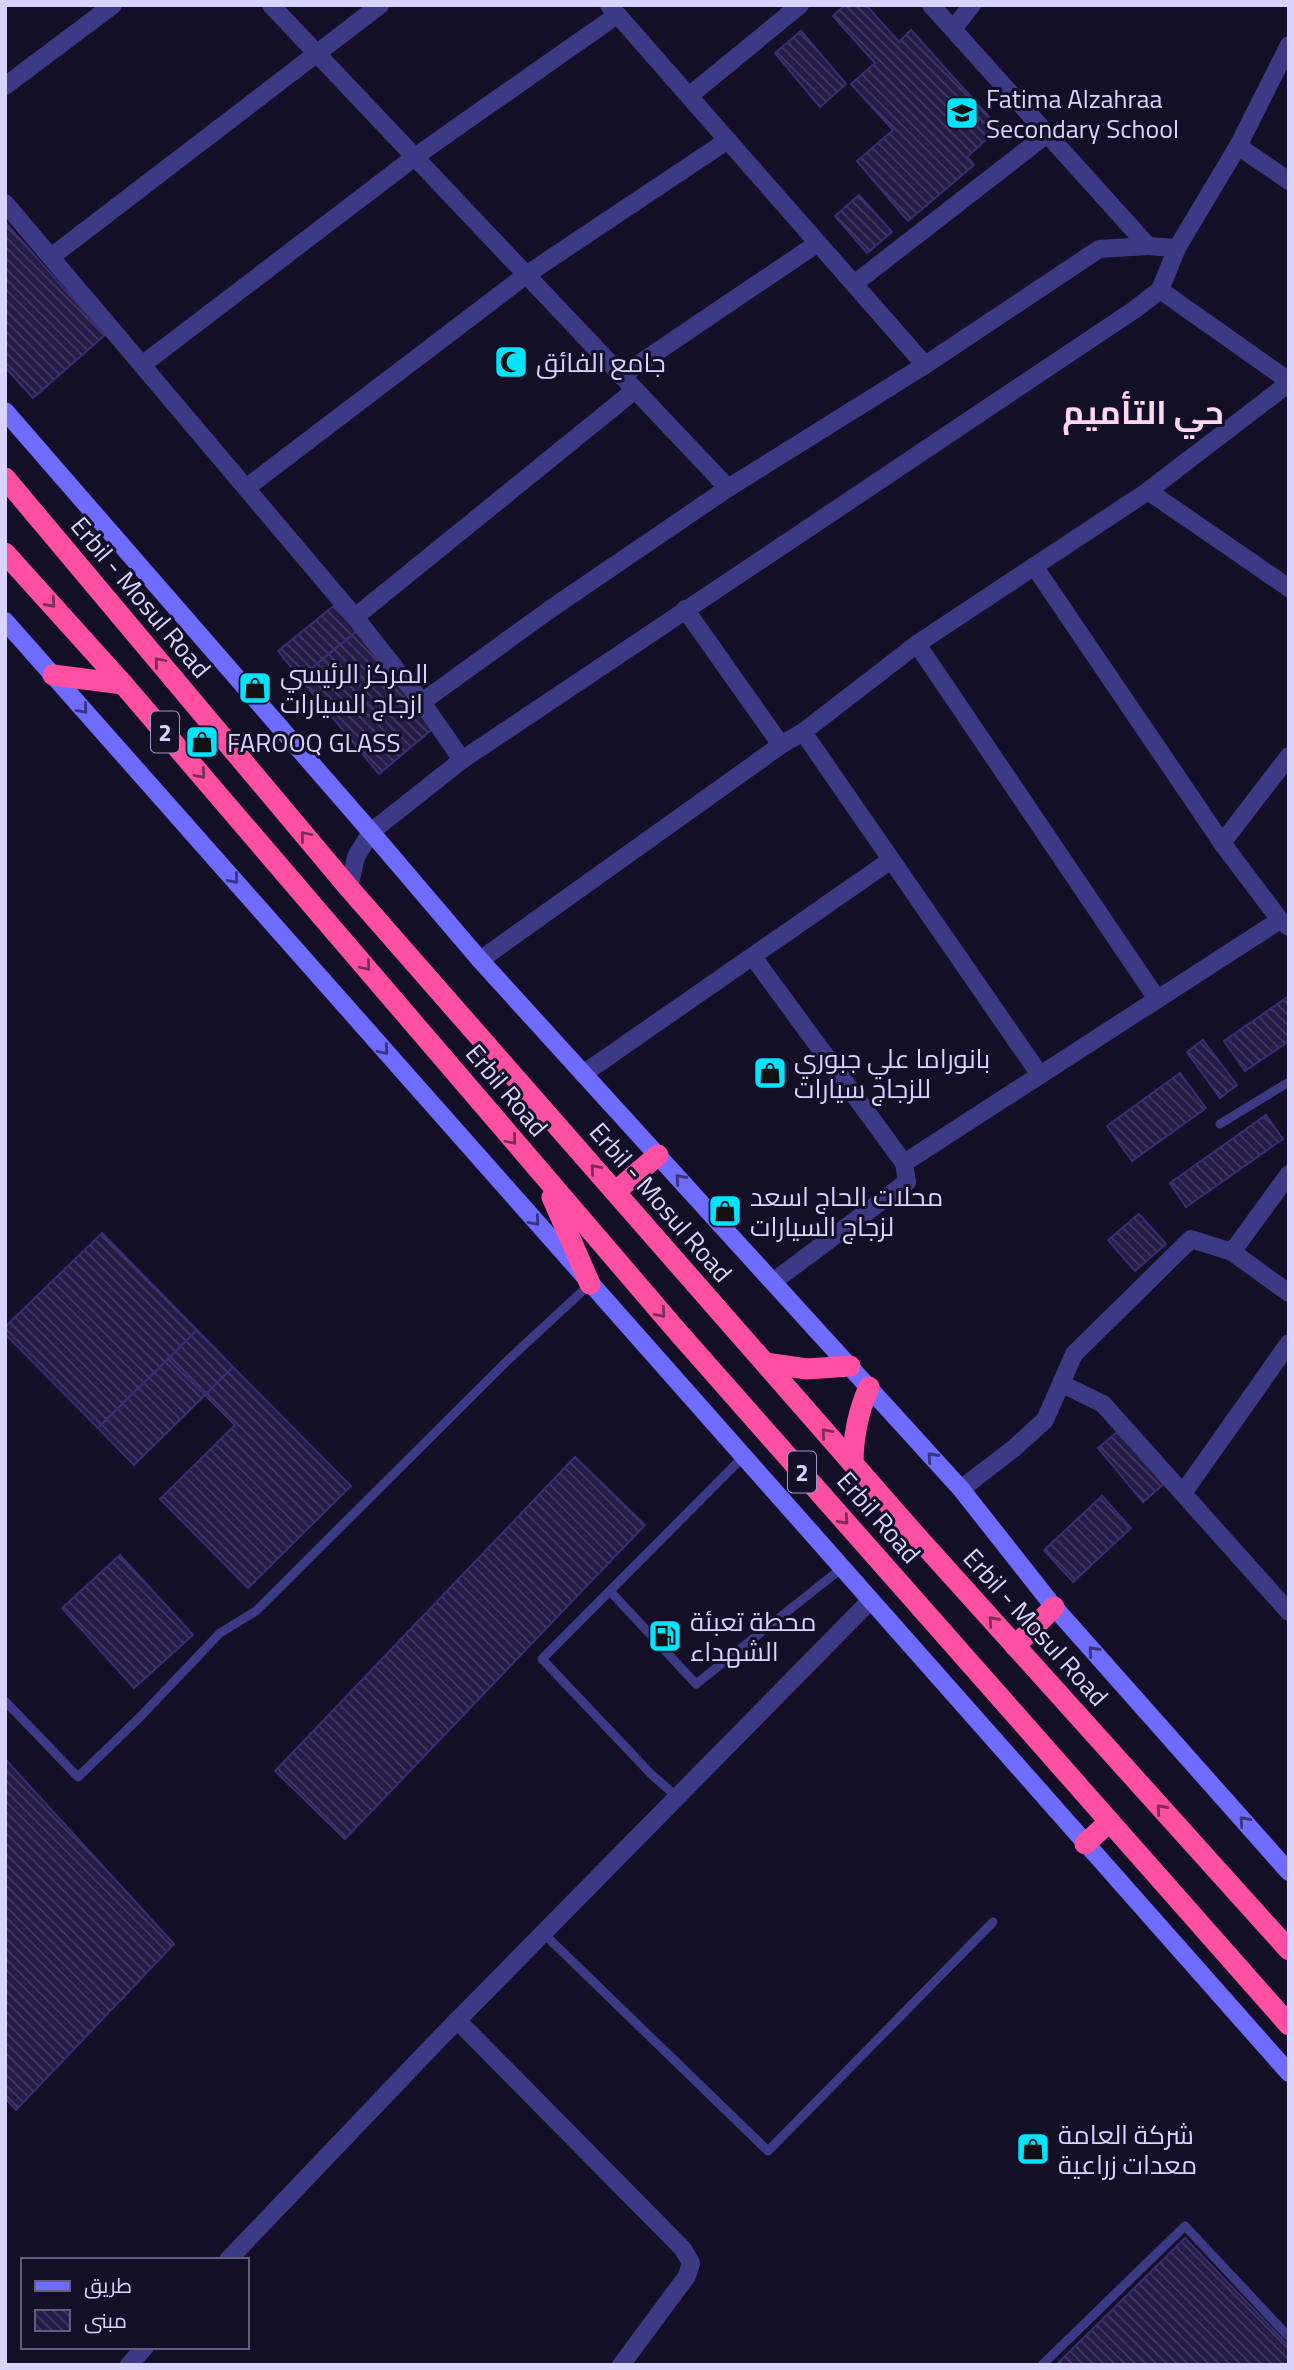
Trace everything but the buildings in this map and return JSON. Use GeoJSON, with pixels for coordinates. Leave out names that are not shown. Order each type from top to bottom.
{"type":"FeatureCollection","features":[{"type":"Feature","properties":{"kind":"highway","name":"Erbil - Mosul Road"},"geometry":{"type":"LineString","coordinates":[[5,478],[349,888],[853,1464],[1289,1950]]}},
{"type":"Feature","properties":{"kind":"highway","name":"2"},"geometry":{"type":"LineString","coordinates":[[5,553],[123,684],[322,914]]}},
{"type":"Feature","properties":{"kind":"highway"},"geometry":{"type":"LineString","coordinates":[[53,675],[123,684]]}},
{"type":"Feature","properties":{"kind":"highway"},"geometry":{"type":"LineString","coordinates":[[322,914],[349,888]]}},
{"type":"Feature","properties":{"kind":"highway","name":"Erbil Road"},"geometry":{"type":"LineString","coordinates":[[322,914],[542,1176],[1289,2025]]}},
{"type":"Feature","properties":{"kind":"highway"},"geometry":{"type":"LineString","coordinates":[[615,1192],[658,1155]]}},
{"type":"Feature","properties":{"kind":"highway"},"geometry":{"type":"LineString","coordinates":[[542,1176],[590,1284]]}},
{"type":"Feature","properties":{"kind":"highway"},"geometry":{"type":"LineString","coordinates":[[765,1363],[807,1369],[850,1366]]}},
{"type":"Feature","properties":{"kind":"highway"},"geometry":{"type":"LineString","coordinates":[[853,1464],[859,1410],[869,1387]]}},
{"type":"Feature","properties":{"kind":"highway"},"geometry":{"type":"LineString","coordinates":[[1015,1646],[1054,1607]]}},
{"type":"Feature","properties":{"kind":"highway"},"geometry":{"type":"LineString","coordinates":[[1085,1844],[1109,1822]]}},
{"type":"Feature","properties":{"kind":"main road"},"geometry":{"type":"LineString","coordinates":[[5,411],[480,960],[961,1489],[1054,1607],[1289,1872]]}},
{"type":"Feature","properties":{"kind":"main road"},"geometry":{"type":"LineString","coordinates":[[5,621],[1289,2073]]}},
{"type":"Feature","properties":{"kind":"street"},"geometry":{"type":"LineString","coordinates":[[5,86],[113,5]]}},
{"type":"Feature","properties":{"kind":"street"},"geometry":{"type":"LineString","coordinates":[[271,5],[728,488]]}},
{"type":"Feature","properties":{"kind":"street"},"geometry":{"type":"LineString","coordinates":[[51,257],[380,5]]}},
{"type":"Feature","properties":{"kind":"street"},"geometry":{"type":"LineString","coordinates":[[689,96],[800,5]]}},
{"type":"Feature","properties":{"kind":"street"},"geometry":{"type":"LineString","coordinates":[[931,5],[1148,246]]}},
{"type":"Feature","properties":{"kind":"street"},"geometry":{"type":"LineString","coordinates":[[953,29],[972,5]]}},
{"type":"Feature","properties":{"kind":"street"},"geometry":{"type":"LineString","coordinates":[[142,365],[613,10],[925,365]]}},
{"type":"Feature","properties":{"kind":"street"},"geometry":{"type":"LineString","coordinates":[[349,888],[356,858],[371,832],[462,760],[1160,290],[1177,248],[1238,146],[1289,45]]}},
{"type":"Feature","properties":{"kind":"street"},"geometry":{"type":"LineString","coordinates":[[854,284],[1047,134]]}},
{"type":"Feature","properties":{"kind":"street"},"geometry":{"type":"LineString","coordinates":[[246,488],[526,275],[728,140]]}},
{"type":"Feature","properties":{"kind":"street"},"geometry":{"type":"LineString","coordinates":[[1238,146],[1289,181]]}},
{"type":"Feature","properties":{"kind":"street"},"geometry":{"type":"LineString","coordinates":[[5,203],[355,617],[422,702],[462,760]]}},
{"type":"Feature","properties":{"kind":"street"},"geometry":{"type":"LineString","coordinates":[[621,376],[818,243]]}},
{"type":"Feature","properties":{"kind":"street"},"geometry":{"type":"LineString","coordinates":[[422,702],[552,608],[728,488],[925,365],[1099,249],[1148,246],[1177,248]]}},
{"type":"Feature","properties":{"kind":"street"},"geometry":{"type":"LineString","coordinates":[[480,960],[803,732],[916,644],[1148,491],[1289,382],[1160,290]]}},
{"type":"Feature","properties":{"kind":"street"},"geometry":{"type":"LineString","coordinates":[[355,617],[635,390]]}},
{"type":"Feature","properties":{"kind":"street"},"geometry":{"type":"LineString","coordinates":[[1148,491],[1289,588]]}},
{"type":"Feature","properties":{"kind":"street"},"geometry":{"type":"LineString","coordinates":[[904,1163],[1157,999],[1284,923],[1222,842],[1034,566]]}},
{"type":"Feature","properties":{"kind":"street"},"geometry":{"type":"LineString","coordinates":[[685,609],[781,745]]}},
{"type":"Feature","properties":{"kind":"street"},"geometry":{"type":"LineString","coordinates":[[916,644],[1157,999]]}},
{"type":"Feature","properties":{"kind":"street"},"geometry":{"type":"LineString","coordinates":[[803,732],[1040,1075]]}},
{"type":"Feature","properties":{"kind":"street"},"geometry":{"type":"LineString","coordinates":[[1222,842],[1288,758]]}},
{"type":"Feature","properties":{"kind":"street"},"geometry":{"type":"LineString","coordinates":[[583,1074],[891,860]]}},
{"type":"Feature","properties":{"kind":"street"},"geometry":{"type":"LineString","coordinates":[[753,957],[904,1163],[907,1182],[774,1281]]}},
{"type":"Feature","properties":{"kind":"street"},"geometry":{"type":"LineString","coordinates":[[1232,1252],[1289,1174]]}},
{"type":"Feature","properties":{"kind":"street"},"geometry":{"type":"LineString","coordinates":[[961,1489],[1045,1420],[1074,1354],[1191,1239],[1232,1252],[1289,1293]]}},
{"type":"Feature","properties":{"kind":"street"},"geometry":{"type":"LineString","coordinates":[[1183,1493],[1289,1343]]}},
{"type":"Feature","properties":{"kind":"street"},"geometry":{"type":"LineString","coordinates":[[1062,1384],[1103,1404],[1289,1612]]}},
{"type":"Feature","properties":{"kind":"street"},"geometry":{"type":"LineString","coordinates":[[231,2258],[457,2020],[870,1601]]}},
{"type":"Feature","properties":{"kind":"street"},"geometry":{"type":"LineString","coordinates":[[457,2020],[683,2249],[691,2263],[687,2276],[621,2365]]}},
{"type":"Feature","properties":{"kind":"street"},"geometry":{"type":"LineString","coordinates":[[129,2365],[143,2349]]}},
{"type":"Feature","properties":{"kind":"lane"},"geometry":{"type":"LineString","coordinates":[[1220,1124],[1289,1082]]}},
{"type":"Feature","properties":{"kind":"lane"},"geometry":{"type":"LineString","coordinates":[[5,1701],[78,1777],[140,1717],[219,1633],[256,1611],[506,1362],[590,1284]]}},
{"type":"Feature","properties":{"kind":"lane"},"geometry":{"type":"LineString","coordinates":[[677,1797],[651,1774],[542,1659],[743,1457]]}},
{"type":"Feature","properties":{"kind":"lane"},"geometry":{"type":"LineString","coordinates":[[610,1591],[696,1684],[842,1568]]}},
{"type":"Feature","properties":{"kind":"lane"},"geometry":{"type":"LineString","coordinates":[[543,1933],[768,2151],[993,1922]]}},
{"type":"Feature","properties":{"kind":"lane"},"geometry":{"type":"LineString","coordinates":[[1042,2365],[1185,2226],[1289,2337]]}},
{"type":"Feature","properties":{"kind":"place","name":"Fatima Alzahraa Secondary School"},"geometry":{"type":"Point","coordinates":[962,113]}},
{"type":"Feature","properties":{"kind":"place","name":"جامع الفائق"},"geometry":{"type":"Point","coordinates":[511,362]}},
{"type":"Feature","properties":{"kind":"place","name":"المركز الرئيسي ازجاج السيارات"},"geometry":{"type":"Point","coordinates":[255,688]}},
{"type":"Feature","properties":{"kind":"place","name":"FAROOQ GLASS"},"geometry":{"type":"Point","coordinates":[202,742]}},
{"type":"Feature","properties":{"kind":"place","name":"بانوراما علي جبوري للزجاج سيارات"},"geometry":{"type":"Point","coordinates":[770,1073]}},
{"type":"Feature","properties":{"kind":"place","name":"محلات الحاج اسعد لزجاج السيارات"},"geometry":{"type":"Point","coordinates":[725,1211]}},
{"type":"Feature","properties":{"kind":"place","name":"محطة تعبئة الشهداء"},"geometry":{"type":"Point","coordinates":[665,1636]}},
{"type":"Feature","properties":{"kind":"place","name":"شركة العامة معدات زراعية"},"geometry":{"type":"Point","coordinates":[1033,2149]}},
{"type":"Feature","properties":{"kind":"district","name":"حي التأميم"},"geometry":{"type":"Point","coordinates":[1143,412]}}]}
